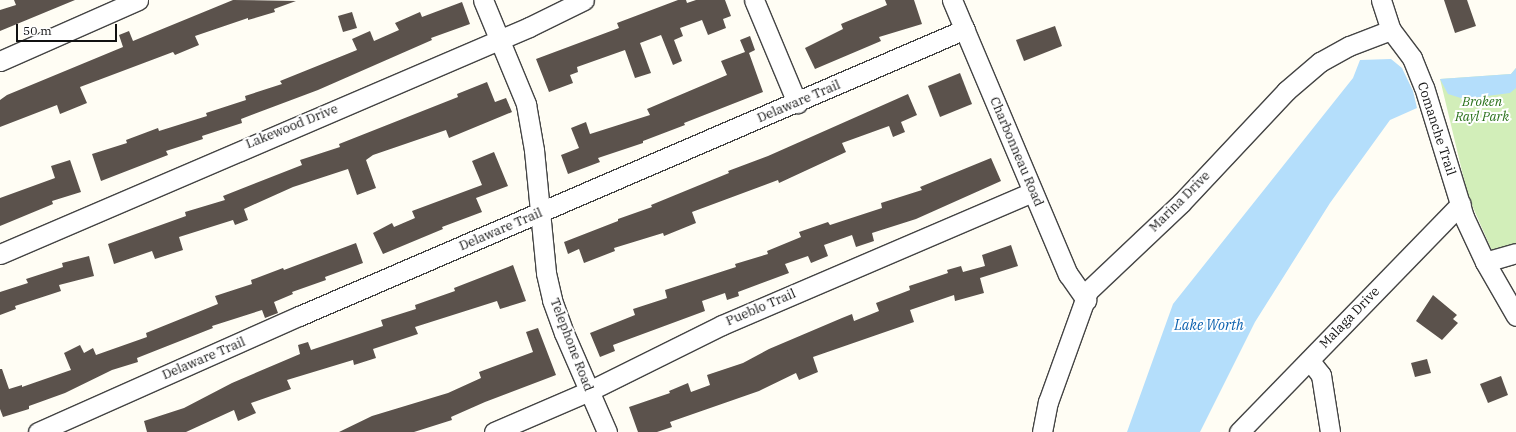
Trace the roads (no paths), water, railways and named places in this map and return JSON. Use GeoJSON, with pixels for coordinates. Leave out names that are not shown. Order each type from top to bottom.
{"type":"FeatureCollection","features":[{"type":"Feature","properties":{"kind":"street"},"geometry":{"type":"LineString","coordinates":[[0,61],[138,0]]}},
{"type":"Feature","properties":{"kind":"street","name":"Telephone Road"},"geometry":{"type":"LineString","coordinates":[[483,0],[498,40],[526,104],[541,213],[546,273],[552,300],[607,432]]}},
{"type":"Feature","properties":{"kind":"street","name":"Lakewood Drive"},"geometry":{"type":"LineString","coordinates":[[0,254],[498,40],[584,0]]}},
{"type":"Feature","properties":{"kind":"street"},"geometry":{"type":"LineString","coordinates":[[754,0],[797,103]]}},
{"type":"Feature","properties":{"kind":"street","name":"Charbonneau Road"},"geometry":{"type":"LineString","coordinates":[[952,0],[1068,274],[1086,300]]}},
{"type":"Feature","properties":{"kind":"street","name":"Comanche Trail"},"geometry":{"type":"LineString","coordinates":[[1381,0],[1391,30],[1412,58],[1424,87],[1461,204],[1485,262],[1516,316]]}},
{"type":"Feature","properties":{"kind":"street","name":"Delaware Trail"},"geometry":{"type":"LineString","coordinates":[[38,432],[299,316],[797,103],[964,29]]}},
{"type":"Feature","properties":{"kind":"street","name":"Marina Drive"},"geometry":{"type":"LineString","coordinates":[[1042,432],[1048,402],[1088,291],[1180,203],[1286,91],[1320,62],[1349,46],[1391,30]]}},
{"type":"Feature","properties":{"kind":"street","name":"Pueblo Trail"},"geometry":{"type":"LineString","coordinates":[[494,432],[589,391],[722,325],[1032,192]]}},
{"type":"Feature","properties":{"kind":"street","name":"Malaga Drive"},"geometry":{"type":"LineString","coordinates":[[1239,432],[1276,392],[1310,361],[1461,204]]}},
{"type":"Feature","properties":{"kind":"street"},"geometry":{"type":"LineString","coordinates":[[1485,262],[1516,253]]}},
{"type":"Feature","properties":{"kind":"street"},"geometry":{"type":"LineString","coordinates":[[1310,361],[1321,375],[1330,432]]}},
{"type":"Feature","properties":{"kind":"water","name":"Lake Worth"},"geometry":{"type":"Polygon","coordinates":[[[1391,59],[1402,68],[1413,91],[1417,108],[1390,120],[1330,203],[1255,322],[1200,432],[1127,432],[1173,304],[1353,78],[1360,60],[1391,59]]]}},
{"type":"Feature","properties":{"kind":"water"},"geometry":{"type":"Polygon","coordinates":[[[1516,68],[1516,88],[1510,93],[1464,99],[1448,94],[1440,79],[1511,74],[1516,68]]]}},
{"type":"Feature","properties":{"kind":"park label","name":"Broken Rayl Park"},"geometry":{"type":"Point","coordinates":[1482,110]}}]}
